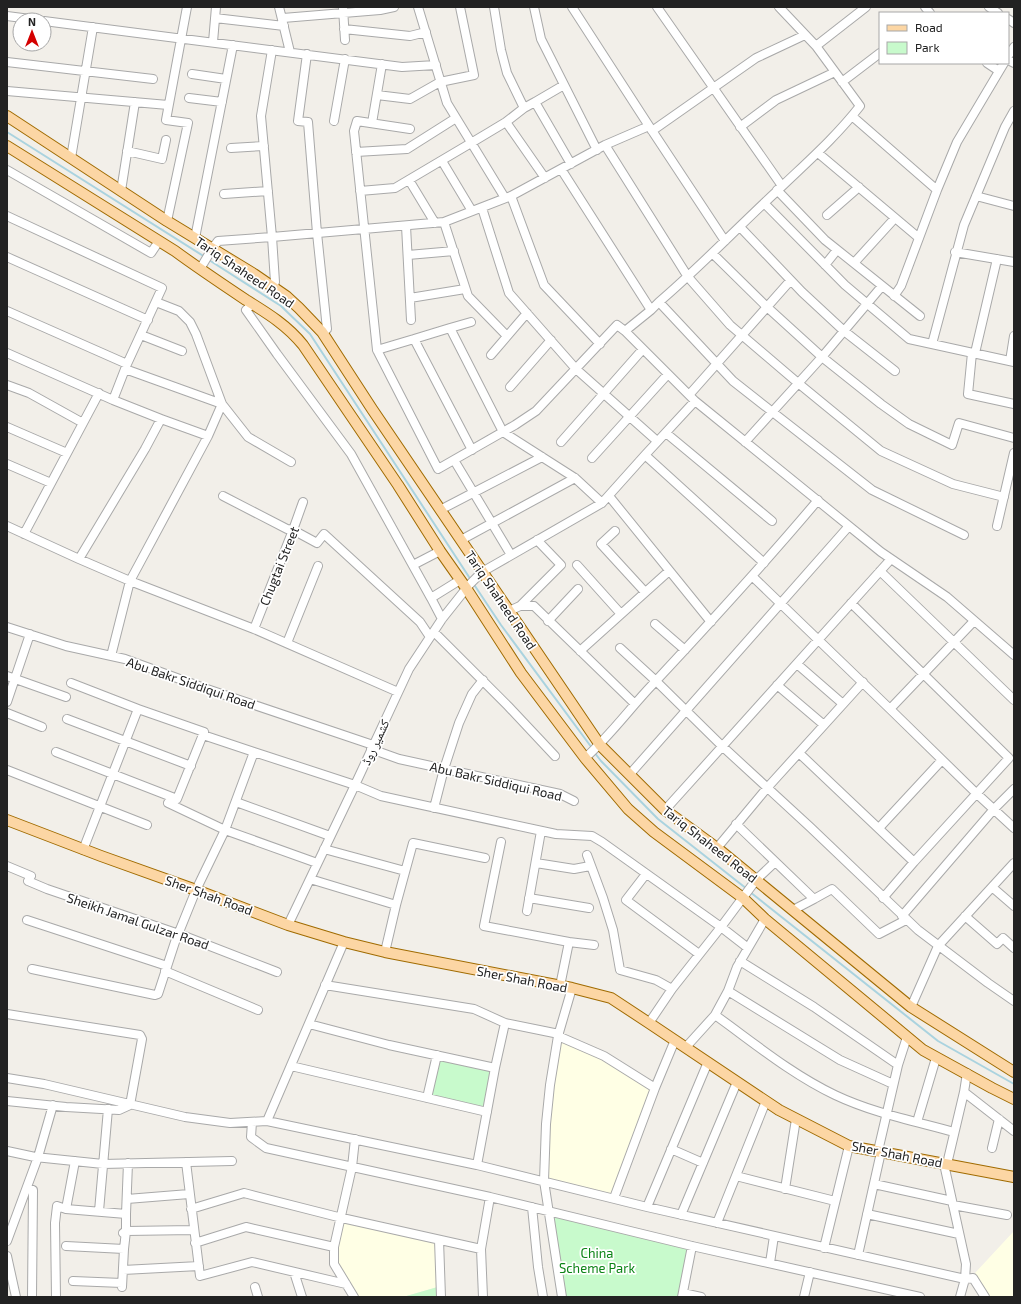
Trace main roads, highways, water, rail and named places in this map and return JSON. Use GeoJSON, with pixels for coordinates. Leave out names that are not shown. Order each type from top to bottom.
{"type":"FeatureCollection","features":[{"type":"Feature","properties":{"kind":"main road","name":"Tariq Shaheed Road"},"geometry":{"type":"LineString","coordinates":[[7,116],[195,238],[211,251],[254,274],[300,308],[322,332],[372,409],[509,611],[592,752],[628,809],[654,832],[744,897],[765,919],[907,1037],[936,1058],[1014,1099]]}},
{"type":"Feature","properties":{"kind":"main road","name":"Tariq Shaheed Road"},"geometry":{"type":"LineString","coordinates":[[7,146],[159,241],[202,266],[252,304],[285,326],[303,345],[398,485],[440,551],[465,584],[521,673],[592,752],[630,774],[665,810],[716,848],[755,882],[793,910],[911,1007],[1014,1072]]}},
{"type":"Feature","properties":{"kind":"main road","name":"Sher Shah Road"},"geometry":{"type":"LineString","coordinates":[[7,820],[83,850],[288,924],[344,942],[385,952],[572,988],[611,998],[766,1101],[796,1119],[849,1146],[1014,1176]]}},
{"type":"Feature","properties":{"kind":"waterway"},"geometry":{"type":"LineString","coordinates":[[7,132],[205,257]]}},
{"type":"Feature","properties":{"kind":"waterway"},"geometry":{"type":"LineString","coordinates":[[209,260],[281,306],[310,334],[471,580]]}},
{"type":"Feature","properties":{"kind":"waterway"},"geometry":{"type":"LineString","coordinates":[[473,583],[501,625],[592,748]]}},
{"type":"Feature","properties":{"kind":"waterway"},"geometry":{"type":"LineString","coordinates":[[594,752],[658,819],[747,889]]}},
{"type":"Feature","properties":{"kind":"waterway"},"geometry":{"type":"LineString","coordinates":[[750,892],[938,1041],[1014,1084]]}},
{"type":"Feature","properties":{"kind":"park label","name":"China Scheme Park"},"geometry":{"type":"Point","coordinates":[597,1260]}}]}
